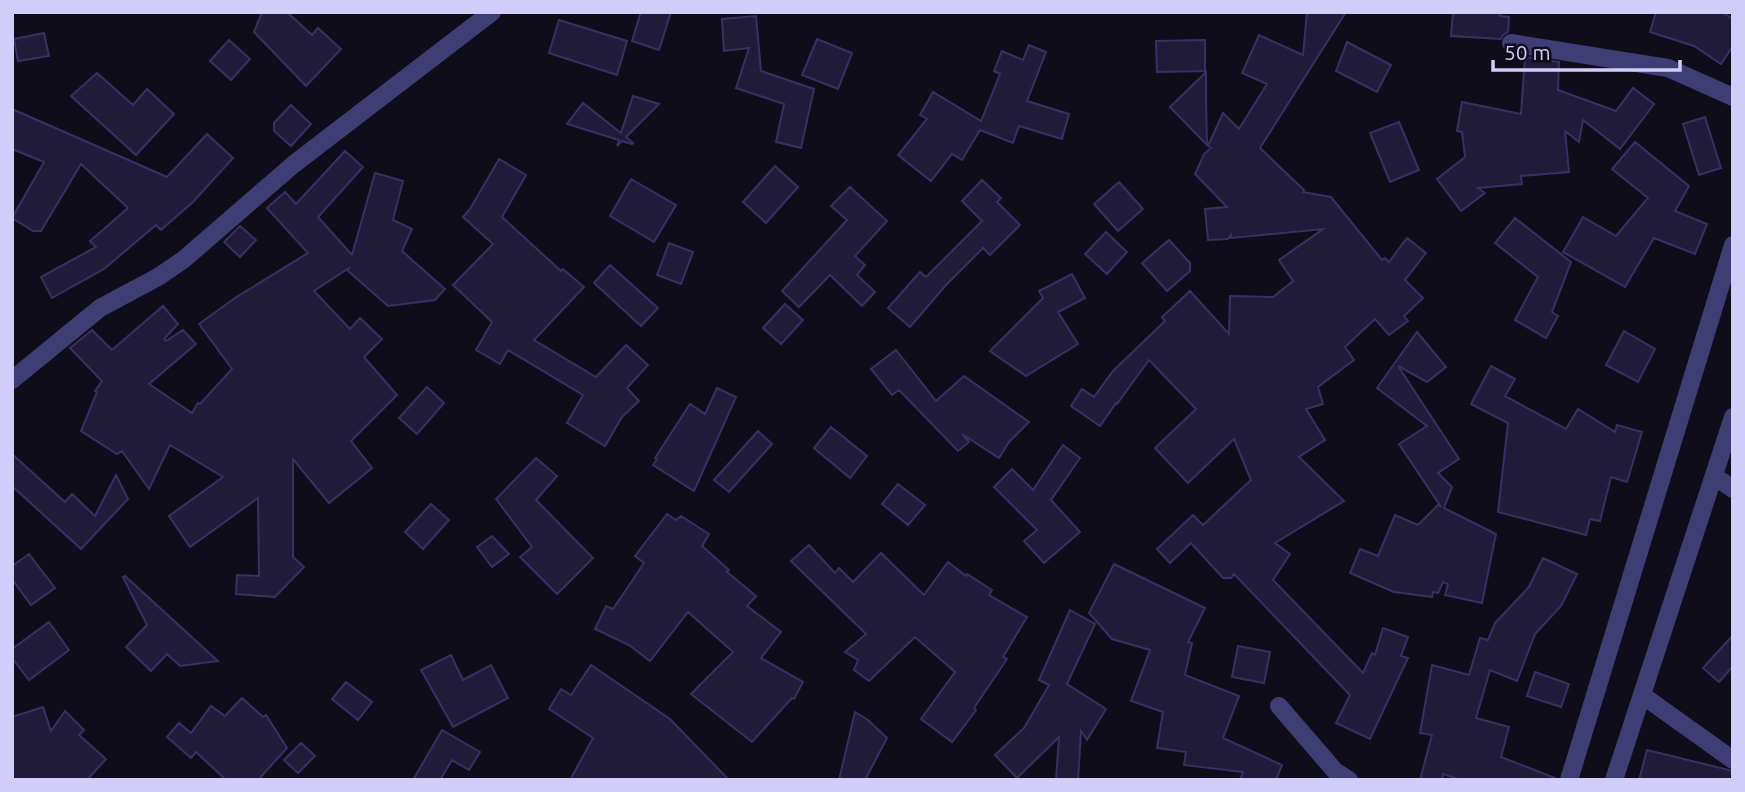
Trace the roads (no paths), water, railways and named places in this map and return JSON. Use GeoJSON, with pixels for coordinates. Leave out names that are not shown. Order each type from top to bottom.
{"type":"FeatureCollection","features":[{"type":"Feature","properties":{"kind":"street"},"geometry":{"type":"LineString","coordinates":[[12,380],[100,308],[183,260],[294,164],[492,12]]}},
{"type":"Feature","properties":{"kind":"street"},"geometry":{"type":"LineString","coordinates":[[1511,43],[1668,68],[1733,97]]}},
{"type":"Feature","properties":{"kind":"street"},"geometry":{"type":"LineString","coordinates":[[1569,780],[1733,245]]}},
{"type":"Feature","properties":{"kind":"street"},"geometry":{"type":"LineString","coordinates":[[1614,780],[1733,417]]}},
{"type":"Feature","properties":{"kind":"street"},"geometry":{"type":"LineString","coordinates":[[1714,476],[1733,489]]}},
{"type":"Feature","properties":{"kind":"street"},"geometry":{"type":"LineString","coordinates":[[1642,695],[1733,760]]}},
{"type":"Feature","properties":{"kind":"street"},"geometry":{"type":"LineString","coordinates":[[1279,706],[1335,771],[1349,780]]}}]}
